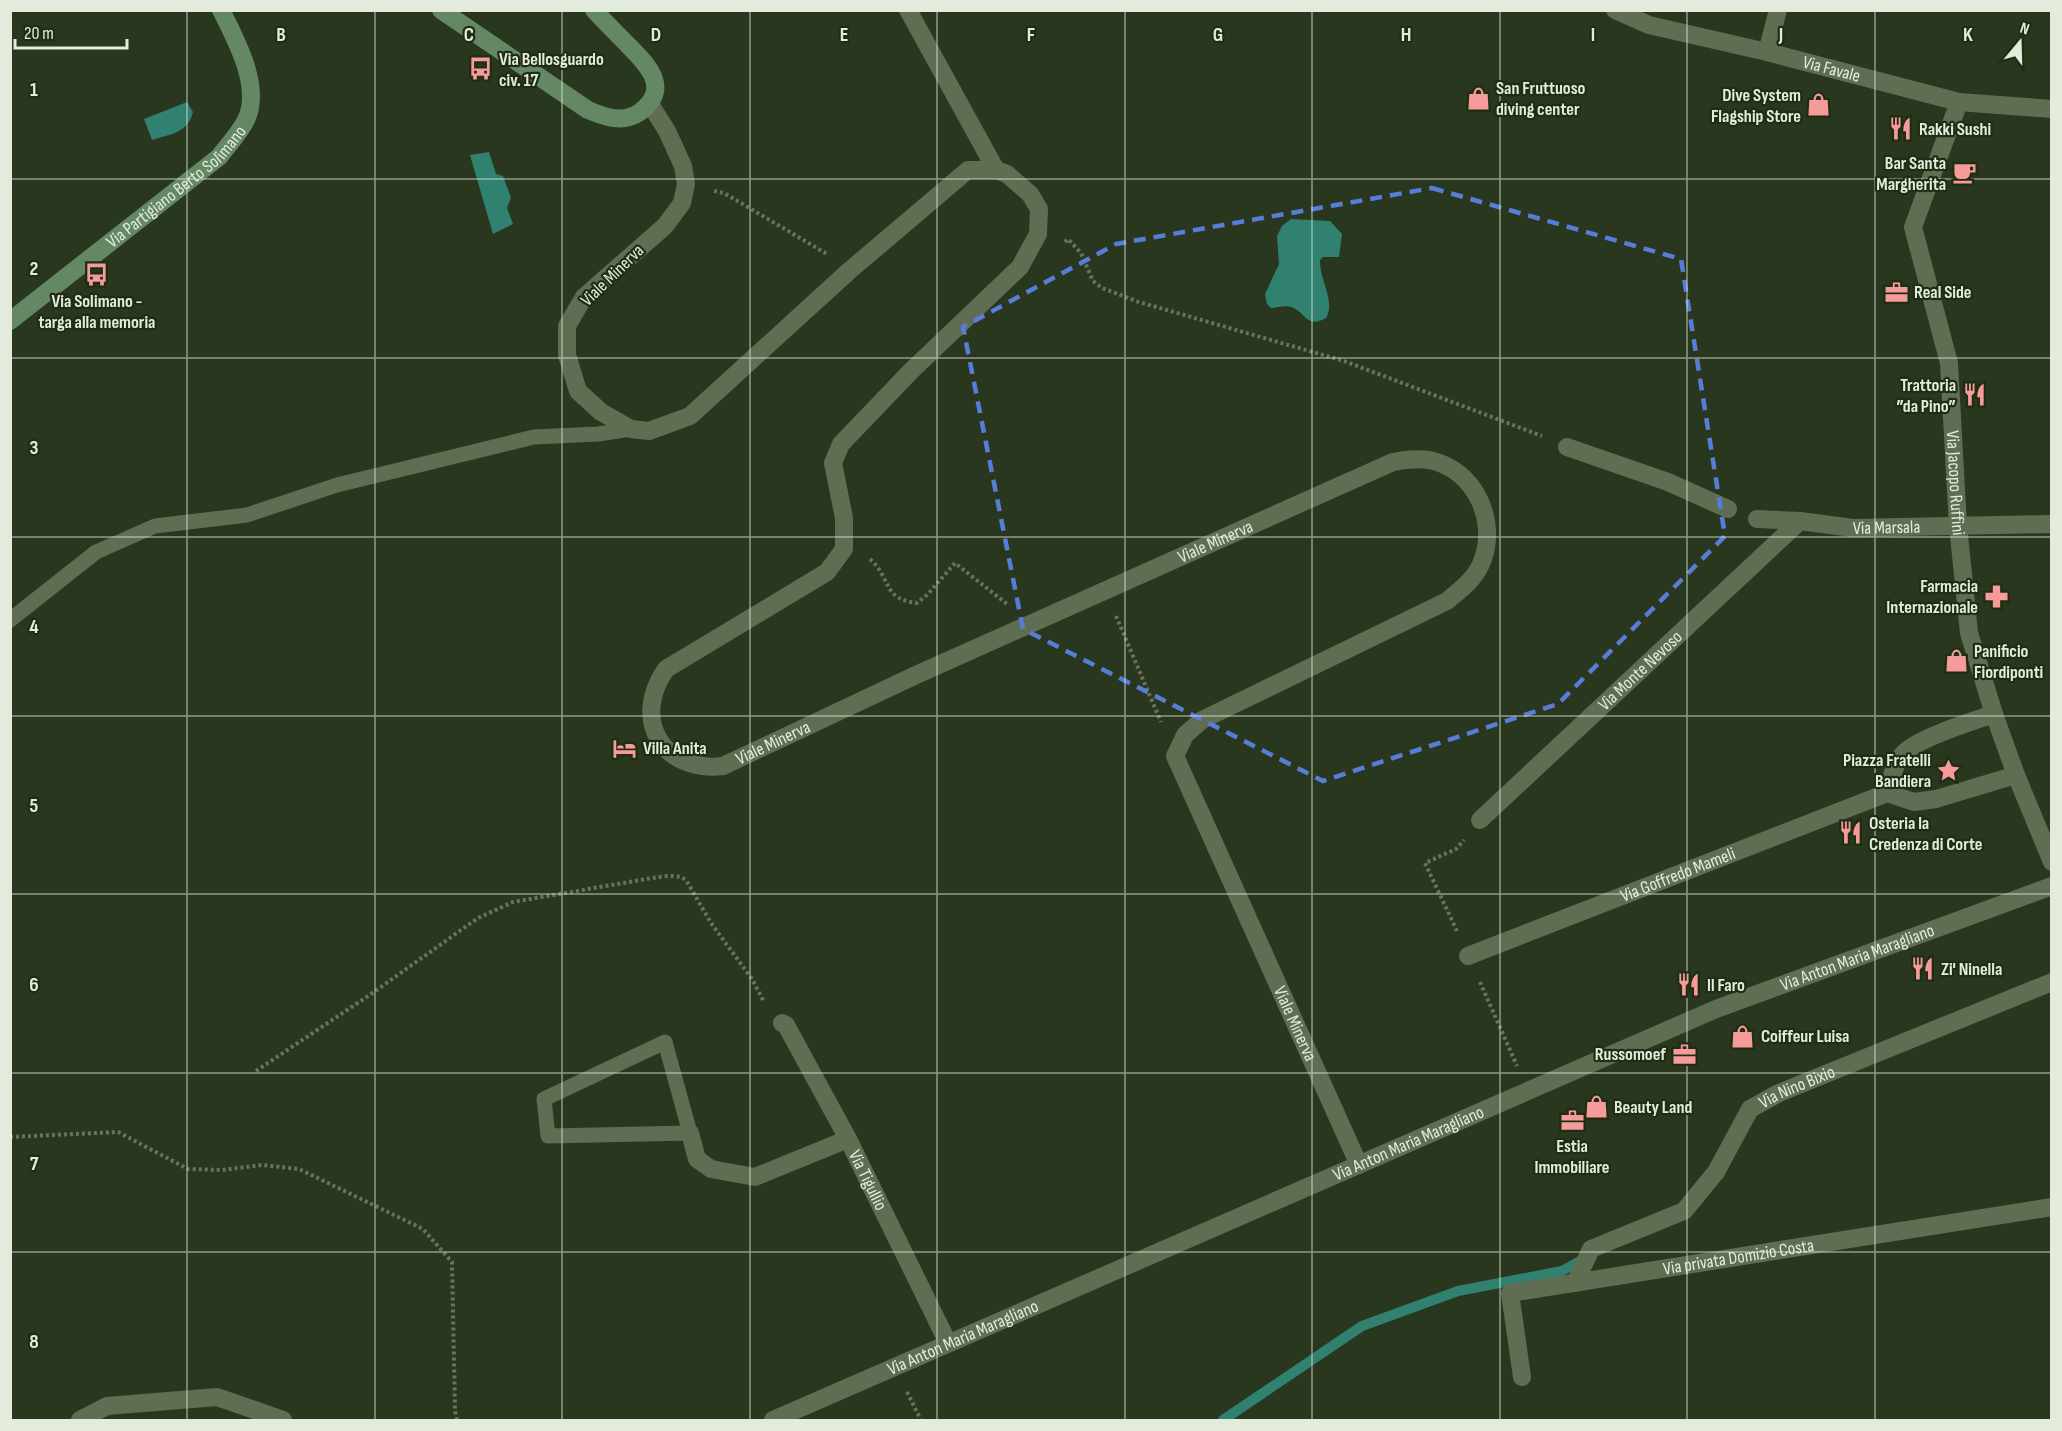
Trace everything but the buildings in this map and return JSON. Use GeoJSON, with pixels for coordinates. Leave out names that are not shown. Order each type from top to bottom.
{"type":"FeatureCollection","features":[{"type":"Feature","properties":{"kind":"street","name":"Via Partigiano Berto Solimano"},"geometry":{"type":"LineString","coordinates":[[10,321],[219,157],[236,136],[247,118],[251,90],[241,51],[221,10]]}},
{"type":"Feature","properties":{"kind":"street"},"geometry":{"type":"LineString","coordinates":[[441,10],[588,110],[609,119],[632,117],[650,104],[656,88],[654,77],[648,65],[594,10]]}},
{"type":"Feature","properties":{"kind":"street"},"geometry":{"type":"LineString","coordinates":[[631,429],[649,431],[690,417],[849,271],[968,170],[996,170],[908,10]]}},
{"type":"Feature","properties":{"kind":"street","name":"Via Favale"},"geometry":{"type":"LineString","coordinates":[[1615,10],[1650,25],[1767,52],[1959,102],[2052,109]]}},
{"type":"Feature","properties":{"kind":"street"},"geometry":{"type":"LineString","coordinates":[[1767,52],[1778,10]]}},
{"type":"Feature","properties":{"kind":"street","name":"Via Jacopo Ruffini"},"geometry":{"type":"LineString","coordinates":[[1959,102],[1913,227],[1949,363],[1958,526],[1969,633],[2016,775],[2052,862]]}},
{"type":"Feature","properties":{"kind":"street"},"geometry":{"type":"LineString","coordinates":[[650,104],[666,131],[682,166],[686,184]]}},
{"type":"Feature","properties":{"kind":"street","name":"Viale Minerva"},"geometry":{"type":"LineString","coordinates":[[996,170],[1008,174],[1030,194],[1039,209],[1038,234],[1020,267],[911,371],[841,444],[833,463],[844,518],[844,549],[826,572],[666,669],[657,682],[651,698],[650,714],[654,730],[663,745],[675,756],[690,764],[706,768],[723,766],[927,670],[1392,462],[1412,458],[1431,460],[1449,467],[1464,478],[1477,493],[1485,511],[1488,530],[1487,548],[1480,566],[1469,582],[1447,601],[1202,720],[1185,735],[1175,756],[1359,1165]]}},
{"type":"Feature","properties":{"kind":"street","name":"Viale Minerva"},"geometry":{"type":"LineString","coordinates":[[631,429],[602,412],[578,391],[567,356],[567,326],[584,297],[665,226],[682,203],[686,184]]}},
{"type":"Feature","properties":{"kind":"street"},"geometry":{"type":"LineString","coordinates":[[1567,447],[1668,482],[1728,509]]}},
{"type":"Feature","properties":{"kind":"street","name":"Via Marsala"},"geometry":{"type":"LineString","coordinates":[[1758,519],[1800,521],[1853,528],[2052,524]]}},
{"type":"Feature","properties":{"kind":"street","name":"Via Monte Nevoso"},"geometry":{"type":"LineString","coordinates":[[1480,820],[1800,521]]}},
{"type":"Feature","properties":{"kind":"street"},"geometry":{"type":"LineString","coordinates":[[1994,714],[1929,739],[1903,753],[1887,793],[1914,802],[1936,799],[2016,775]]}},
{"type":"Feature","properties":{"kind":"street","name":"Via Goffredo Mameli"},"geometry":{"type":"LineString","coordinates":[[1468,956],[1887,793]]}},
{"type":"Feature","properties":{"kind":"street","name":"Via Anton Maria Maragliano"},"geometry":{"type":"LineString","coordinates":[[773,1420],[1716,1009],[2052,886]]}},
{"type":"Feature","properties":{"kind":"street","name":"Via Nino Bixio"},"geometry":{"type":"LineString","coordinates":[[1575,1283],[1591,1249],[1684,1211],[1716,1172],[1750,1109],[1779,1093],[2052,982]]}},
{"type":"Feature","properties":{"kind":"street","name":"Via Tigullio"},"geometry":{"type":"LineString","coordinates":[[782,1023],[786,1025],[848,1140],[948,1343]]}},
{"type":"Feature","properties":{"kind":"street"},"geometry":{"type":"LineString","coordinates":[[690,1133],[697,1159],[711,1169],[755,1177],[848,1140]]}},
{"type":"Feature","properties":{"kind":"street","name":"Via privata Domizio Costa"},"geometry":{"type":"LineString","coordinates":[[1522,1377],[1510,1293],[2052,1208]]}},
{"type":"Feature","properties":{"kind":"street"},"geometry":{"type":"LineString","coordinates":[[80,1420],[107,1406],[217,1396],[284,1420]]}},
{"type":"Feature","properties":{"kind":"lane"},"geometry":{"type":"LineString","coordinates":[[10,620],[96,552],[155,526],[247,515],[348,483],[534,437],[598,434],[631,429]]}},
{"type":"Feature","properties":{"kind":"lane"},"geometry":{"type":"LineString","coordinates":[[665,1042],[690,1133],[548,1136],[544,1099],[665,1042]]}},
{"type":"Feature","properties":{"kind":"path"},"geometry":{"type":"LineString","coordinates":[[686,184],[724,193],[837,260],[849,271]]}},
{"type":"Feature","properties":{"kind":"path"},"geometry":{"type":"LineString","coordinates":[[1061,246],[1068,239],[1072,243],[1081,253],[1093,280],[1102,288],[1139,302],[1354,364],[1422,388],[1567,447]]}},
{"type":"Feature","properties":{"kind":"path"},"geometry":{"type":"LineString","coordinates":[[878,566],[893,594],[903,601],[917,603],[955,563],[1010,607]]}},
{"type":"Feature","properties":{"kind":"path"},"geometry":{"type":"LineString","coordinates":[[1104,591],[1133,653],[1175,756]]}},
{"type":"Feature","properties":{"kind":"path"},"geometry":{"type":"LineString","coordinates":[[256,1071],[371,994],[478,918],[513,902],[673,876],[686,880],[711,923],[752,979],[766,1005],[782,1023]]}},
{"type":"Feature","properties":{"kind":"path"},"geometry":{"type":"LineString","coordinates":[[10,1137],[118,1132],[188,1169],[222,1170],[262,1165],[299,1169],[423,1229],[452,1262],[457,1420]]}},
{"type":"Feature","properties":{"kind":"highlighted area"},"geometry":{"type":"Polygon","coordinates":[[[1432,188],[1681,259],[1725,536],[1558,704],[1323,781],[1023,629],[963,327],[1116,244],[1432,188]]]}},
{"type":"Feature","properties":{"kind":"water"},"geometry":{"type":"Polygon","coordinates":[[[187,102],[193,112],[191,119],[183,129],[152,140],[144,119],[187,102]]]}},
{"type":"Feature","properties":{"kind":"water"},"geometry":{"type":"Polygon","coordinates":[[[489,152],[496,174],[503,176],[511,198],[507,208],[513,224],[493,234],[470,155],[489,152]]]}},
{"type":"Feature","properties":{"kind":"water"},"geometry":{"type":"Polygon","coordinates":[[[1291,219],[1330,221],[1342,234],[1339,257],[1323,257],[1320,260],[1329,311],[1326,318],[1319,321],[1310,321],[1291,307],[1271,308],[1267,304],[1265,294],[1279,264],[1277,236],[1282,226],[1291,219]]]}},
{"type":"Feature","properties":{"kind":"waterway"},"geometry":{"type":"LineString","coordinates":[[1223,1420],[1362,1326],[1458,1291],[1562,1271],[1587,1257]]}},
{"type":"Feature","properties":{"kind":"place","name":"Via Bellosguardo civ. 17"},"geometry":{"type":"Point","coordinates":[481,69]}},
{"type":"Feature","properties":{"kind":"place","name":"San Fruttuoso diving center"},"geometry":{"type":"Point","coordinates":[1478,98]}},
{"type":"Feature","properties":{"kind":"place","name":"Dive System Flagship Store"},"geometry":{"type":"Point","coordinates":[1819,105]}},
{"type":"Feature","properties":{"kind":"place","name":"Rakki Sushi"},"geometry":{"type":"Point","coordinates":[1901,129]}},
{"type":"Feature","properties":{"kind":"place","name":"Bar Santa Margherita"},"geometry":{"type":"Point","coordinates":[1964,173]}},
{"type":"Feature","properties":{"kind":"place","name":"Via Solimano - targa alla memoria"},"geometry":{"type":"Point","coordinates":[97,275]}},
{"type":"Feature","properties":{"kind":"place","name":"Real Side"},"geometry":{"type":"Point","coordinates":[1896,292]}},
{"type":"Feature","properties":{"kind":"place","name":"Trattoria ”da Pino”"},"geometry":{"type":"Point","coordinates":[1974,395]}},
{"type":"Feature","properties":{"kind":"place","name":"Farmacia Internazionale"},"geometry":{"type":"Point","coordinates":[1996,596]}},
{"type":"Feature","properties":{"kind":"place","name":"Panificio Fiordiponti"},"geometry":{"type":"Point","coordinates":[1956,661]}},
{"type":"Feature","properties":{"kind":"place","name":"Villa Anita"},"geometry":{"type":"Point","coordinates":[625,748]}},
{"type":"Feature","properties":{"kind":"place","name":"Piazza Fratelli Bandiera"},"geometry":{"type":"Point","coordinates":[1949,770]}},
{"type":"Feature","properties":{"kind":"place","name":"Osteria la Credenza di Corte"},"geometry":{"type":"Point","coordinates":[1851,833]}},
{"type":"Feature","properties":{"kind":"place","name":"Zi' Ninella"},"geometry":{"type":"Point","coordinates":[1923,969]}},
{"type":"Feature","properties":{"kind":"place","name":"Il Faro"},"geometry":{"type":"Point","coordinates":[1689,985]}},
{"type":"Feature","properties":{"kind":"place","name":"Coiffeur Luisa"},"geometry":{"type":"Point","coordinates":[1743,1036]}},
{"type":"Feature","properties":{"kind":"place","name":"Russomoef"},"geometry":{"type":"Point","coordinates":[1684,1054]}},
{"type":"Feature","properties":{"kind":"place","name":"Beauty Land"},"geometry":{"type":"Point","coordinates":[1596,1107]}},
{"type":"Feature","properties":{"kind":"place","name":"Estia Immobiliare"},"geometry":{"type":"Point","coordinates":[1572,1120]}}]}
